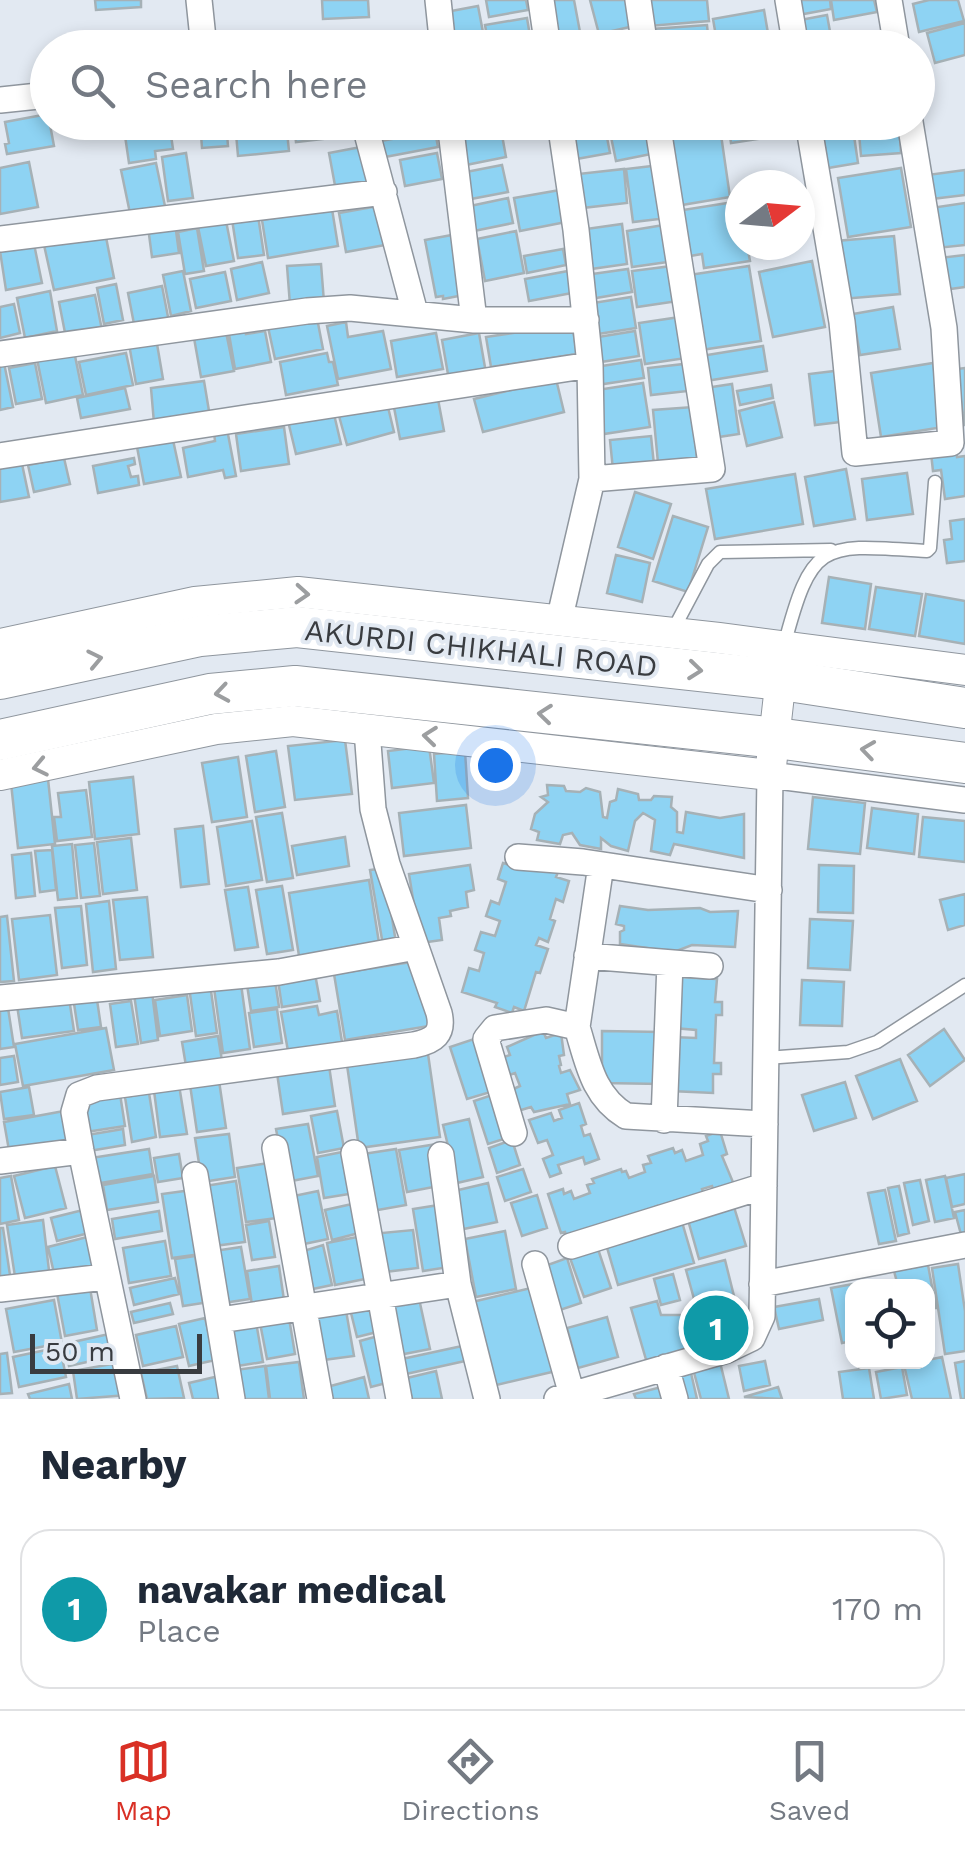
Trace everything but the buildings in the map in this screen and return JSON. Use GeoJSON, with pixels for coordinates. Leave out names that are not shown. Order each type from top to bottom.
{"type":"FeatureCollection","features":[{"type":"Feature","properties":{"kind":"main road","name":"AKURDI CHIKHALI ROAD"},"geometry":{"type":"LineString","coordinates":[[0,679],[200,636],[297,627],[783,663],[965,708]]}},
{"type":"Feature","properties":{"kind":"main road","name":"AKURDI CHIKHALI ROAD"},"geometry":{"type":"LineString","coordinates":[[0,740],[210,694],[295,686],[773,756],[965,762]]}},
{"type":"Feature","properties":{"kind":"street"},"geometry":{"type":"LineString","coordinates":[[200,0],[202,30]]}},
{"type":"Feature","properties":{"kind":"street"},"geometry":{"type":"LineString","coordinates":[[438,0],[441,30]]}},
{"type":"Feature","properties":{"kind":"street"},"geometry":{"type":"LineString","coordinates":[[541,0],[545,30]]}},
{"type":"Feature","properties":{"kind":"street"},"geometry":{"type":"LineString","coordinates":[[638,0],[643,30]]}},
{"type":"Feature","properties":{"kind":"street"},"geometry":{"type":"LineString","coordinates":[[788,0],[793,30]]}},
{"type":"Feature","properties":{"kind":"street"},"geometry":{"type":"LineString","coordinates":[[889,0],[894,30]]}},
{"type":"Feature","properties":{"kind":"street"},"geometry":{"type":"LineString","coordinates":[[0,100],[30,96]]}},
{"type":"Feature","properties":{"kind":"street"},"geometry":{"type":"LineString","coordinates":[[369,140],[415,313]]}},
{"type":"Feature","properties":{"kind":"street"},"geometry":{"type":"LineString","coordinates":[[452,140],[474,320]]}},
{"type":"Feature","properties":{"kind":"street"},"geometry":{"type":"LineString","coordinates":[[559,621],[592,479],[590,365],[562,140]]}},
{"type":"Feature","properties":{"kind":"street"},"geometry":{"type":"LineString","coordinates":[[592,479],[712,469],[660,140]]}},
{"type":"Feature","properties":{"kind":"street"},"geometry":{"type":"LineString","coordinates":[[811,140],[842,322],[854,454],[958,442],[913,140]]}},
{"type":"Feature","properties":{"kind":"street"},"geometry":{"type":"LineString","coordinates":[[0,239],[384,192]]}},
{"type":"Feature","properties":{"kind":"street"},"geometry":{"type":"LineString","coordinates":[[0,354],[350,308],[474,320],[586,320]]}},
{"type":"Feature","properties":{"kind":"street"},"geometry":{"type":"LineString","coordinates":[[0,456],[590,365]]}},
{"type":"Feature","properties":{"kind":"street"},"geometry":{"type":"LineString","coordinates":[[0,644],[195,602],[298,592],[672,633],[783,663],[965,670]]}},
{"type":"Feature","properties":{"kind":"street"},"geometry":{"type":"LineString","coordinates":[[535,1264],[565,1397],[727,1350],[752,1338],[762,1316],[773,756],[783,663]]}},
{"type":"Feature","properties":{"kind":"street"},"geometry":{"type":"LineString","coordinates":[[0,775],[249,724],[294,721],[367,730],[773,756],[965,800]]}},
{"type":"Feature","properties":{"kind":"street"},"geometry":{"type":"LineString","coordinates":[[133,1399],[74,1112],[79,1095],[97,1088],[431,1042],[439,1035],[442,1024],[387,864],[373,809],[367,730]]}},
{"type":"Feature","properties":{"kind":"street"},"geometry":{"type":"LineString","coordinates":[[518,857],[602,864],[769,890]]}},
{"type":"Feature","properties":{"kind":"street"},"geometry":{"type":"LineString","coordinates":[[602,864],[577,1027],[598,1092],[626,1116],[765,1124]]}},
{"type":"Feature","properties":{"kind":"street"},"geometry":{"type":"LineString","coordinates":[[0,998],[279,972],[416,947]]}},
{"type":"Feature","properties":{"kind":"street"},"geometry":{"type":"LineString","coordinates":[[588,956],[710,966]]}},
{"type":"Feature","properties":{"kind":"street"},"geometry":{"type":"LineString","coordinates":[[664,1120],[670,963]]}},
{"type":"Feature","properties":{"kind":"street"},"geometry":{"type":"LineString","coordinates":[[514,1132],[486,1039],[494,1028],[546,1020],[577,1027]]}},
{"type":"Feature","properties":{"kind":"street"},"geometry":{"type":"LineString","coordinates":[[274,1148],[320,1399]]}},
{"type":"Feature","properties":{"kind":"street"},"geometry":{"type":"LineString","coordinates":[[0,1161],[81,1151]]}},
{"type":"Feature","properties":{"kind":"street"},"geometry":{"type":"LineString","coordinates":[[354,1153],[399,1399]]}},
{"type":"Feature","properties":{"kind":"street"},"geometry":{"type":"LineString","coordinates":[[442,1155],[458,1284],[487,1399]]}},
{"type":"Feature","properties":{"kind":"street"},"geometry":{"type":"LineString","coordinates":[[195,1175],[232,1399]]}},
{"type":"Feature","properties":{"kind":"street"},"geometry":{"type":"LineString","coordinates":[[571,1246],[764,1186]]}},
{"type":"Feature","properties":{"kind":"street"},"geometry":{"type":"LineString","coordinates":[[762,1284],[965,1245]]}},
{"type":"Feature","properties":{"kind":"street"},"geometry":{"type":"LineString","coordinates":[[0,1289],[105,1277]]}},
{"type":"Feature","properties":{"kind":"street"},"geometry":{"type":"LineString","coordinates":[[220,1320],[458,1284]]}},
{"type":"Feature","properties":{"kind":"street"},"geometry":{"type":"LineString","coordinates":[[666,1367],[675,1399]]}},
{"type":"Feature","properties":{"kind":"lane"},"geometry":{"type":"LineString","coordinates":[[672,633],[708,564],[720,552],[927,551],[932,544],[934,482]]}},
{"type":"Feature","properties":{"kind":"lane"},"geometry":{"type":"LineString","coordinates":[[783,663],[804,578],[814,563],[833,550]]}},
{"type":"Feature","properties":{"kind":"lane"},"geometry":{"type":"LineString","coordinates":[[766,1058],[848,1052],[878,1042],[965,985]]}},
{"type":"Feature","properties":{"kind":"place","name":"navakar medical"},"geometry":{"type":"Point","coordinates":[716,1328]}}]}
